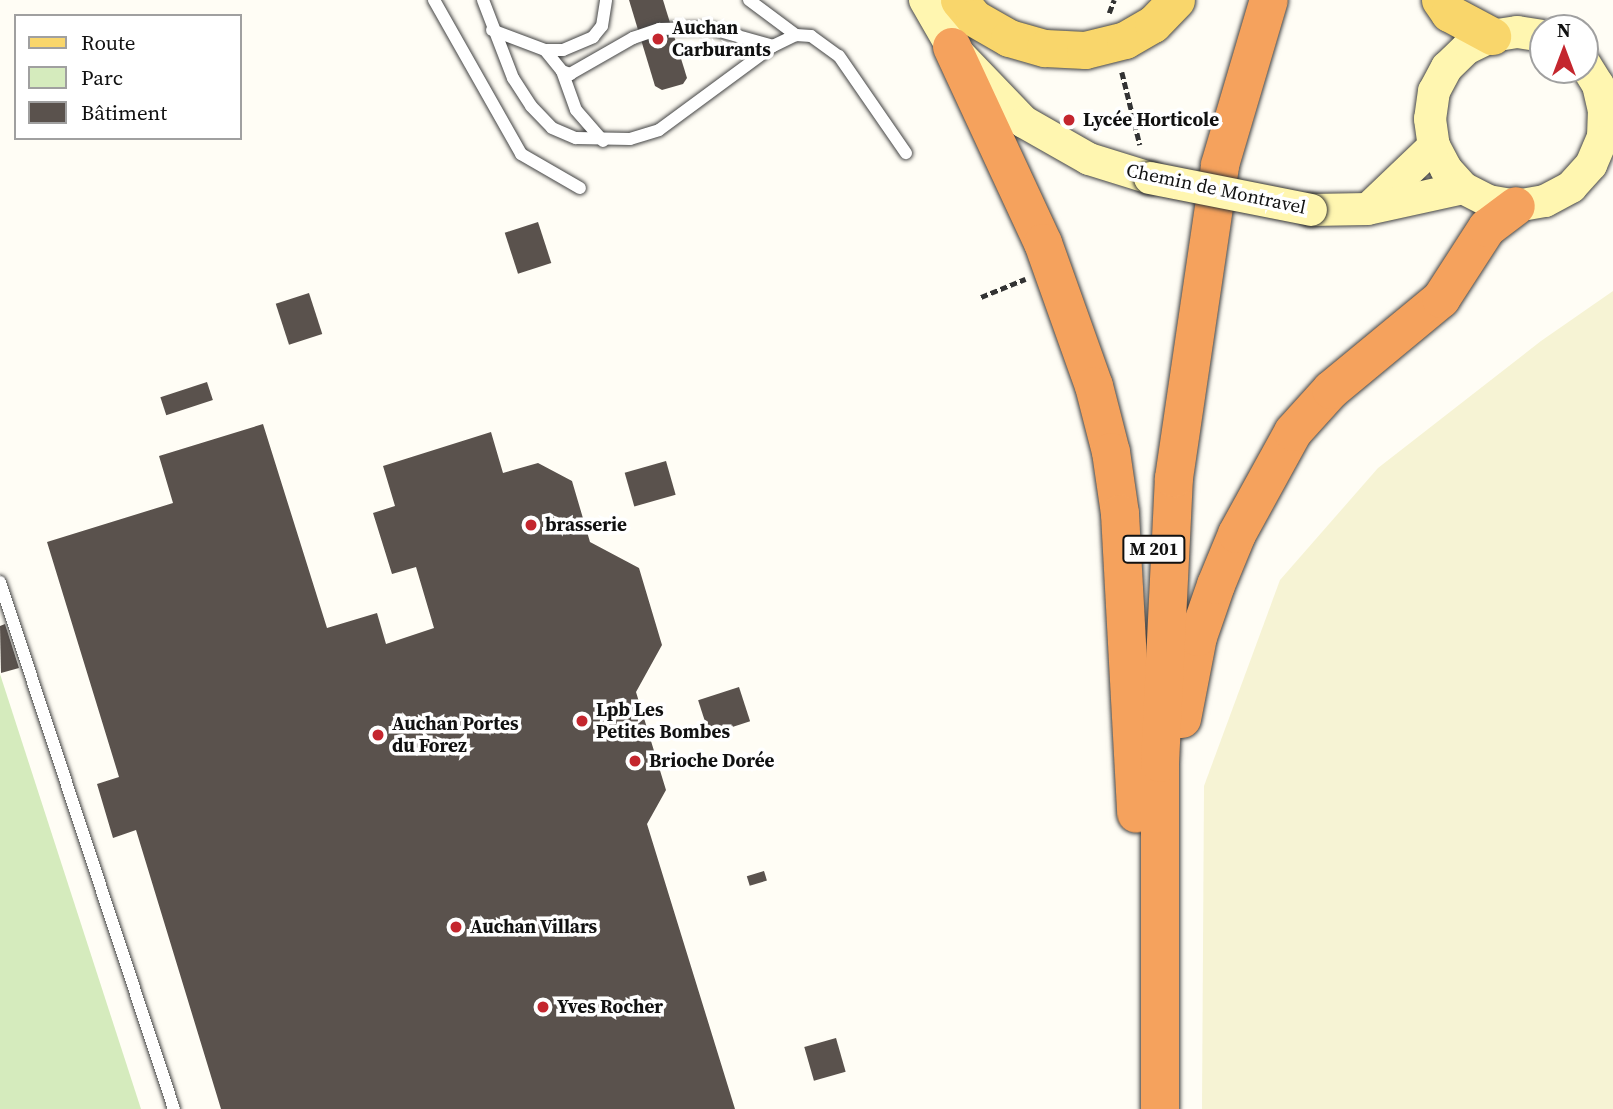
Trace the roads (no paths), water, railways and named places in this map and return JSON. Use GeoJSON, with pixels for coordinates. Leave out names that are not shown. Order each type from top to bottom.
{"type":"FeatureCollection","features":[{"type":"Feature","properties":{"kind":"highway","name":"M 201"},"geometry":{"type":"LineString","coordinates":[[1139,1109],[1141,902],[1156,481],[1180,300],[1207,152],[1251,0]]}},
{"type":"Feature","properties":{"kind":"highway","name":"M 201"},"geometry":{"type":"LineString","coordinates":[[1160,1109],[1160,763],[1174,478],[1220,165],[1269,0]]}},
{"type":"Feature","properties":{"kind":"highway"},"geometry":{"type":"LineString","coordinates":[[952,47],[1043,243],[1094,386],[1111,452],[1120,514],[1141,902]]}},
{"type":"Feature","properties":{"kind":"highway"},"geometry":{"type":"LineString","coordinates":[[1172,1109],[1173,890],[1183,706],[1198,637],[1216,585],[1237,534],[1293,432],[1331,390],[1441,299],[1487,228],[1516,206]]}},
{"type":"Feature","properties":{"kind":"main road"},"geometry":{"type":"LineString","coordinates":[[959,0],[974,18],[1021,42],[1085,50],[1114,43],[1153,24],[1176,0]]}},
{"type":"Feature","properties":{"kind":"main road"},"geometry":{"type":"LineString","coordinates":[[1440,0],[1449,13],[1492,36]]}},
{"type":"Feature","properties":{"kind":"street","name":"Chemin de Montravel"},"geometry":{"type":"LineString","coordinates":[[925,0],[952,47],[1024,122],[1089,159],[1145,163],[1311,210],[1368,209],[1463,188]]}},
{"type":"Feature","properties":{"kind":"street"},"geometry":{"type":"LineString","coordinates":[[1529,34],[1517,32],[1492,36],[1467,48],[1441,79],[1430,119],[1434,146],[1446,169],[1463,188],[1488,201],[1516,206],[1545,201],[1571,187],[1591,165],[1608,135],[1599,78]]}},
{"type":"Feature","properties":{"kind":"street"},"geometry":{"type":"LineString","coordinates":[[1368,209],[1434,146]]}},
{"type":"Feature","properties":{"kind":"lane"},"geometry":{"type":"LineString","coordinates":[[434,0],[521,154],[580,188]]}},
{"type":"Feature","properties":{"kind":"lane"},"geometry":{"type":"LineString","coordinates":[[483,0],[492,30],[513,78],[552,128],[576,138],[604,141],[659,130],[773,46],[796,35],[811,36],[839,56],[906,153]]}},
{"type":"Feature","properties":{"kind":"lane"},"geometry":{"type":"LineString","coordinates":[[492,30],[545,50],[563,50],[593,37],[603,26],[606,0]]}},
{"type":"Feature","properties":{"kind":"lane"},"geometry":{"type":"LineString","coordinates":[[750,0],[796,35]]}},
{"type":"Feature","properties":{"kind":"lane"},"geometry":{"type":"LineString","coordinates":[[562,71],[578,72],[617,46],[659,29],[709,28],[773,46]]}},
{"type":"Feature","properties":{"kind":"lane"},"geometry":{"type":"LineString","coordinates":[[545,50],[562,71],[576,110],[604,141]]}},
{"type":"Feature","properties":{"kind":"lane"},"geometry":{"type":"LineString","coordinates":[[0,582],[174,1109]]}},
{"type":"Feature","properties":{"kind":"place","name":"Auchan Carburants"},"geometry":{"type":"Point","coordinates":[658,39]}},
{"type":"Feature","properties":{"kind":"place","name":"Lycée Horticole"},"geometry":{"type":"Point","coordinates":[1069,120]}},
{"type":"Feature","properties":{"kind":"place","name":"brasserie"},"geometry":{"type":"Point","coordinates":[531,525]}},
{"type":"Feature","properties":{"kind":"place","name":"Lpb Les Petites Bombes"},"geometry":{"type":"Point","coordinates":[582,721]}},
{"type":"Feature","properties":{"kind":"place","name":"Auchan Portes du Forez"},"geometry":{"type":"Point","coordinates":[378,735]}},
{"type":"Feature","properties":{"kind":"place","name":"Brioche Dorée"},"geometry":{"type":"Point","coordinates":[635,761]}},
{"type":"Feature","properties":{"kind":"place","name":"Auchan Villars"},"geometry":{"type":"Point","coordinates":[456,927]}},
{"type":"Feature","properties":{"kind":"place","name":"Yves Rocher"},"geometry":{"type":"Point","coordinates":[543,1007]}}]}
